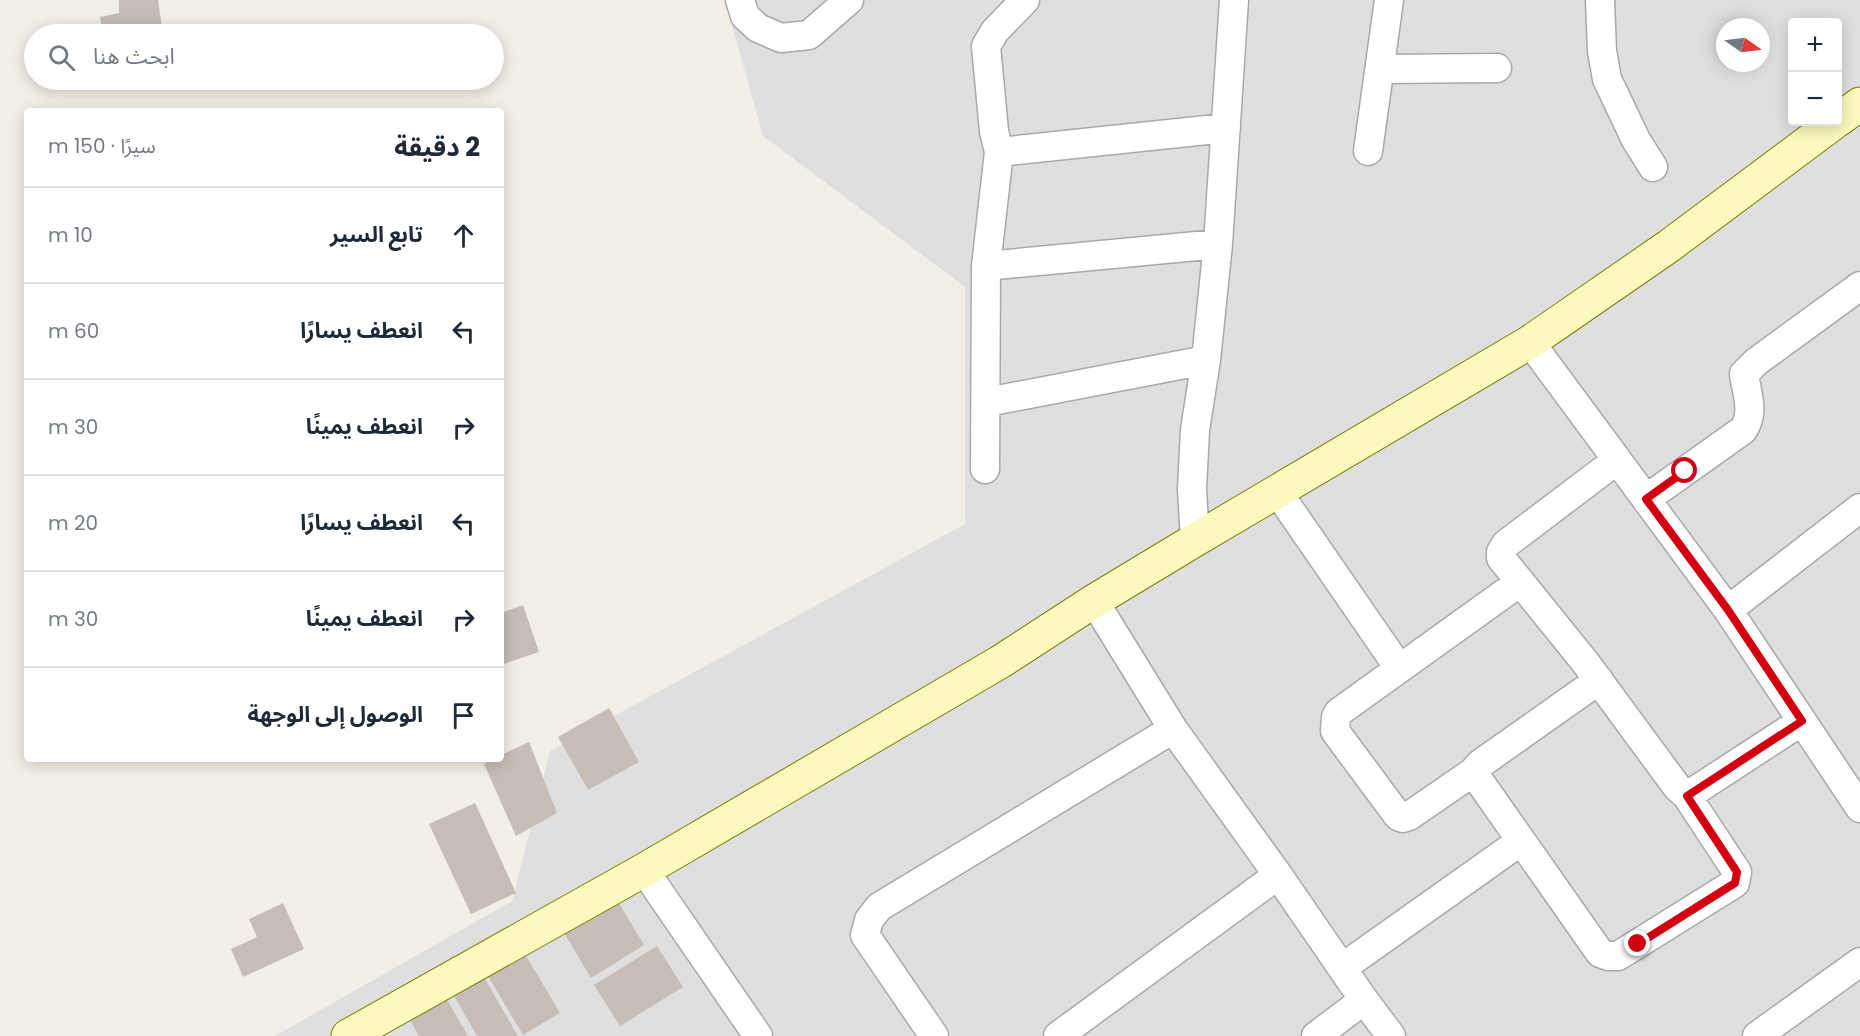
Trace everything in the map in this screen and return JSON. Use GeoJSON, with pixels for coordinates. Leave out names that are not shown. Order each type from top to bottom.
{"type":"FeatureCollection","features":[{"type":"Feature","properties":{"kind":"main road"},"geometry":{"type":"LineString","coordinates":[[1842,117],[1860,104]]}},
{"type":"Feature","properties":{"kind":"main road"},"geometry":{"type":"LineString","coordinates":[[348,1036],[644,870],[1000,662],[1094,601],[1195,540],[1530,342],[1669,246],[1829,126]]}},
{"type":"Feature","properties":{"kind":"street"},"geometry":{"type":"LineString","coordinates":[[740,0],[745,16],[758,28],[781,38],[809,35],[849,0]]}},
{"type":"Feature","properties":{"kind":"street"},"geometry":{"type":"LineString","coordinates":[[985,469],[987,266],[999,152],[994,131],[986,46],[995,31],[1025,0]]}},
{"type":"Feature","properties":{"kind":"street"},"geometry":{"type":"LineString","coordinates":[[1195,540],[1192,489],[1195,430],[1206,360],[1218,244],[1234,0]]}},
{"type":"Feature","properties":{"kind":"street"},"geometry":{"type":"LineString","coordinates":[[1368,151],[1389,0]]}},
{"type":"Feature","properties":{"kind":"street"},"geometry":{"type":"LineString","coordinates":[[1600,0],[1602,51],[1607,80],[1636,140],[1653,166]]}},
{"type":"Feature","properties":{"kind":"street"},"geometry":{"type":"LineString","coordinates":[[1380,69],[1497,68]]}},
{"type":"Feature","properties":{"kind":"street"},"geometry":{"type":"LineString","coordinates":[[999,152],[1226,128]]}},
{"type":"Feature","properties":{"kind":"street"},"geometry":{"type":"LineString","coordinates":[[987,266],[1218,244]]}},
{"type":"Feature","properties":{"kind":"street"},"geometry":{"type":"LineString","coordinates":[[1646,499],[1743,430],[1751,413],[1744,374],[1756,362],[1860,286]]}},
{"type":"Feature","properties":{"kind":"street"},"geometry":{"type":"LineString","coordinates":[[1530,342],[1728,610],[1860,808]]}},
{"type":"Feature","properties":{"kind":"street"},"geometry":{"type":"LineString","coordinates":[[987,402],[1206,360]]}},
{"type":"Feature","properties":{"kind":"street"},"geometry":{"type":"LineString","coordinates":[[1473,772],[1600,952],[1608,956],[1618,956],[1735,883],[1737,872],[1687,796],[1677,787],[1599,680],[1501,558],[1501,552],[1506,544],[1617,460]]}},
{"type":"Feature","properties":{"kind":"street"},"geometry":{"type":"LineString","coordinates":[[1277,491],[1400,668]]}},
{"type":"Feature","properties":{"kind":"street"},"geometry":{"type":"LineString","coordinates":[[1728,610],[1860,508]]}},
{"type":"Feature","properties":{"kind":"street"},"geometry":{"type":"LineString","coordinates":[[1520,582],[1335,717],[1335,731],[1398,816],[1403,818],[1410,816],[1599,680]]}},
{"type":"Feature","properties":{"kind":"street"},"geometry":{"type":"LineString","coordinates":[[1094,601],[1173,729],[1391,1036]]}},
{"type":"Feature","properties":{"kind":"street"},"geometry":{"type":"LineString","coordinates":[[1687,796],[1802,721]]}},
{"type":"Feature","properties":{"kind":"street"},"geometry":{"type":"LineString","coordinates":[[934,1036],[865,935],[869,920],[879,907],[1173,729]]}},
{"type":"Feature","properties":{"kind":"street"},"geometry":{"type":"LineString","coordinates":[[1342,968],[1521,841]]}},
{"type":"Feature","properties":{"kind":"street"},"geometry":{"type":"LineString","coordinates":[[644,870],[758,1036]]}},
{"type":"Feature","properties":{"kind":"street"},"geometry":{"type":"LineString","coordinates":[[1058,1036],[1278,875]]}},
{"type":"Feature","properties":{"kind":"street"},"geometry":{"type":"LineString","coordinates":[[1757,1036],[1860,962]]}},
{"type":"Feature","properties":{"kind":"street"},"geometry":{"type":"LineString","coordinates":[[1316,1036],[1364,1000]]}},
{"type":"Feature","properties":{"kind":"shaded area"},"geometry":{"type":"Polygon","coordinates":[[[725,0],[1860,0],[1860,1036],[275,1036],[512,901],[550,751],[965,524],[965,287],[763,136],[725,0]]]}},
{"type":"Feature","properties":{"kind":"building"},"geometry":{"type":"Polygon","coordinates":[[[119,0],[158,0],[162,24],[101,24],[100,17],[119,13],[119,0]]]}},
{"type":"Feature","properties":{"kind":"building"},"geometry":{"type":"Polygon","coordinates":[[[523,605],[539,652],[504,664],[504,612],[523,605]]]}},
{"type":"Feature","properties":{"kind":"building"},"geometry":{"type":"Polygon","coordinates":[[[609,708],[639,762],[588,790],[558,737],[609,708]]]}},
{"type":"Feature","properties":{"kind":"building"},"geometry":{"type":"Polygon","coordinates":[[[529,742],[557,813],[516,836],[484,764],[504,762],[504,754],[529,742]]]}},
{"type":"Feature","properties":{"kind":"building"},"geometry":{"type":"Polygon","coordinates":[[[475,803],[516,893],[471,914],[429,824],[475,803]]]}},
{"type":"Feature","properties":{"kind":"building"},"geometry":{"type":"Polygon","coordinates":[[[613,893],[644,945],[591,978],[560,926],[613,893]]]}},
{"type":"Feature","properties":{"kind":"building"},"geometry":{"type":"Polygon","coordinates":[[[283,903],[304,949],[243,977],[231,949],[257,937],[249,919],[283,903]]]}},
{"type":"Feature","properties":{"kind":"building"},"geometry":{"type":"Polygon","coordinates":[[[657,946],[683,987],[620,1026],[594,985],[657,946]]]}},
{"type":"Feature","properties":{"kind":"building"},"geometry":{"type":"Polygon","coordinates":[[[522,949],[560,1013],[523,1035],[485,971],[522,949]]]}},
{"type":"Feature","properties":{"kind":"building"},"geometry":{"type":"Polygon","coordinates":[[[481,972],[518,1036],[477,1036],[450,989],[481,972]]]}},
{"type":"Feature","properties":{"kind":"building"},"geometry":{"type":"Polygon","coordinates":[[[443,993],[468,1036],[419,1036],[407,1014],[443,993]]]}},
{"type":"Feature","properties":{"kind":"route"},"geometry":{"type":"LineString","coordinates":[[1638,944],[1735,883],[1737,872],[1687,796],[1802,721],[1728,610],[1646,499],[1685,471]]}}]}
